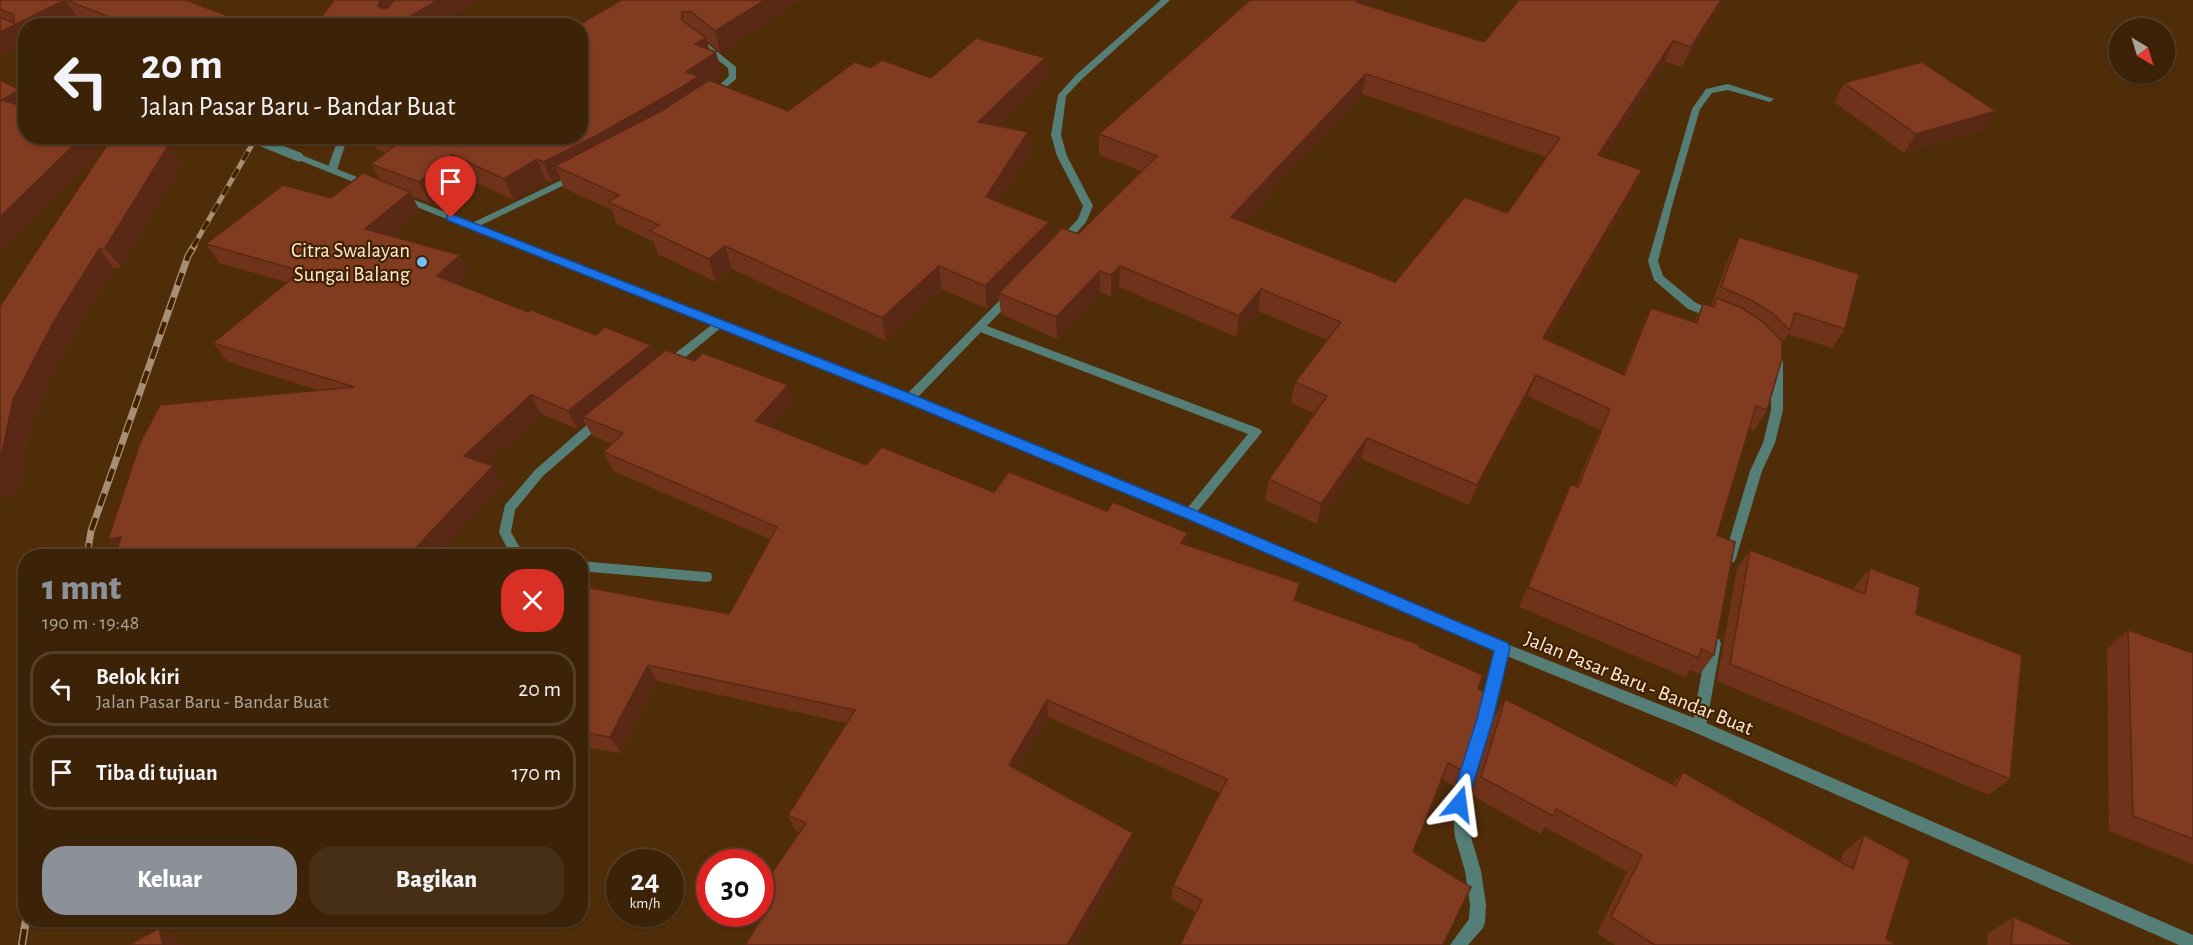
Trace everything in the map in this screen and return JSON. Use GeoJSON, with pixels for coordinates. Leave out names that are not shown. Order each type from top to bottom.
{"type":"FeatureCollection","features":[{"type":"Feature","properties":{"kind":"street"},"geometry":{"type":"LineString","coordinates":[[1058,248],[1083,220],[1088,206],[1062,156],[1056,135],[1062,95],[1079,77],[1166,0]]}},
{"type":"Feature","properties":{"kind":"street"},"geometry":{"type":"LineString","coordinates":[[700,42],[732,67],[732,77],[726,85],[700,105]]}},
{"type":"Feature","properties":{"kind":"street"},"geometry":{"type":"LineString","coordinates":[[1724,319],[1692,306],[1658,278],[1653,261],[1666,206],[1696,109],[1703,97],[1709,91],[1728,87],[1770,99]]}},
{"type":"Feature","properties":{"kind":"street","name":"Jalan Pasar Baru - Bandar Buat"},"geometry":{"type":"LineString","coordinates":[[267,144],[909,399],[1190,514],[1503,648],[1699,727],[2193,943]]}},
{"type":"Feature","properties":{"kind":"street"},"geometry":{"type":"LineString","coordinates":[[332,170],[341,144]]}},
{"type":"Feature","properties":{"kind":"street"},"geometry":{"type":"LineString","coordinates":[[471,226],[586,171]]}},
{"type":"Feature","properties":{"kind":"street"},"geometry":{"type":"LineString","coordinates":[[909,399],[1017,288]]}},
{"type":"Feature","properties":{"kind":"street"},"geometry":{"type":"LineString","coordinates":[[663,369],[718,324]]}},
{"type":"Feature","properties":{"kind":"street"},"geometry":{"type":"LineString","coordinates":[[979,327],[1256,432],[1190,514]]}},
{"type":"Feature","properties":{"kind":"street"},"geometry":{"type":"LineString","coordinates":[[1727,571],[1756,471],[1769,443],[1778,410],[1778,362],[1771,351]]}},
{"type":"Feature","properties":{"kind":"street"},"geometry":{"type":"LineString","coordinates":[[514,549],[505,532],[509,508],[540,473],[607,414]]}},
{"type":"Feature","properties":{"kind":"street"},"geometry":{"type":"LineString","coordinates":[[588,567],[706,577]]}},
{"type":"Feature","properties":{"kind":"street"},"geometry":{"type":"LineString","coordinates":[[1699,727],[1715,637]]}},
{"type":"Feature","properties":{"kind":"street"},"geometry":{"type":"LineString","coordinates":[[1458,945],[1477,922],[1478,904],[1473,871],[1463,837],[1459,804],[1485,719],[1503,648]]}},
{"type":"Feature","properties":{"kind":"building"},"geometry":{"type":"Polygon","coordinates":[[[0,0],[65,0],[28,18],[18,18],[18,23],[0,32],[0,17],[14,23],[14,15],[0,9],[0,0]]]}},
{"type":"Feature","properties":{"kind":"building"},"geometry":{"type":"Polygon","coordinates":[[[66,0],[186,0],[233,18],[112,18],[66,0]]]}},
{"type":"Feature","properties":{"kind":"building"},"geometry":{"type":"Polygon","coordinates":[[[334,0],[381,0],[378,5],[380,8],[388,8],[394,0],[438,0],[407,18],[321,18],[334,0]]]}},
{"type":"Feature","properties":{"kind":"building"},"geometry":{"type":"Polygon","coordinates":[[[621,0],[765,0],[715,31],[691,12],[682,12],[682,20],[706,38],[695,44],[716,52],[686,72],[698,76],[682,87],[588,140],[588,20],[621,0]]]}},
{"type":"Feature","properties":{"kind":"building"},"geometry":{"type":"Polygon","coordinates":[[[1250,0],[1358,0],[1356,2],[1484,42],[1519,0],[1721,0],[1691,47],[1673,41],[1598,155],[1642,170],[1543,338],[1624,375],[1651,308],[1697,323],[1703,304],[1714,307],[1717,298],[1742,308],[1762,321],[1782,341],[1782,359],[1767,410],[1756,406],[1717,535],[1735,542],[1714,655],[1701,649],[1699,658],[1528,587],[1571,484],[1578,487],[1610,409],[1536,375],[1477,485],[1367,438],[1321,504],[1269,479],[1327,396],[1295,382],[1341,322],[1261,289],[1239,316],[1120,266],[1111,275],[1100,271],[1056,317],[999,293],[1062,228],[1078,234],[1157,156],[1099,134],[1250,0]],[[1366,74],[1231,217],[1395,282],[1465,197],[1507,213],[1560,138],[1366,74]]]}},
{"type":"Feature","properties":{"kind":"building"},"geometry":{"type":"Polygon","coordinates":[[[519,16],[518,18],[407,18],[519,16]]]}},
{"type":"Feature","properties":{"kind":"building"},"geometry":{"type":"Polygon","coordinates":[[[976,38],[1045,58],[978,122],[1028,132],[986,197],[1049,222],[985,286],[939,266],[882,318],[725,246],[709,259],[650,231],[659,225],[608,202],[619,195],[555,166],[661,111],[709,80],[788,111],[855,62],[871,68],[882,60],[931,78],[976,38]]]}},
{"type":"Feature","properties":{"kind":"building"},"geometry":{"type":"Polygon","coordinates":[[[1922,62],[1996,111],[1916,134],[1844,83],[1922,62]]]}},
{"type":"Feature","properties":{"kind":"building"},"geometry":{"type":"Polygon","coordinates":[[[0,80],[18,89],[1,100],[18,105],[18,144],[75,144],[0,217],[0,80]]]}},
{"type":"Feature","properties":{"kind":"building"},"geometry":{"type":"Polygon","coordinates":[[[108,144],[168,146],[105,248],[99,249],[54,321],[13,400],[0,462],[0,306],[108,144]]]}},
{"type":"Feature","properties":{"kind":"building"},"geometry":{"type":"Polygon","coordinates":[[[397,144],[580,144],[543,162],[537,159],[504,179],[452,155],[419,182],[371,164],[397,144]]]}},
{"type":"Feature","properties":{"kind":"building"},"geometry":{"type":"Polygon","coordinates":[[[363,173],[410,192],[365,229],[460,255],[437,276],[528,312],[531,310],[596,335],[605,327],[651,345],[568,411],[531,395],[464,456],[493,466],[415,549],[117,549],[121,537],[108,539],[140,443],[160,405],[354,387],[213,343],[301,271],[206,244],[283,185],[331,198],[363,173]]]}},
{"type":"Feature","properties":{"kind":"building"},"geometry":{"type":"Polygon","coordinates":[[[1739,237],[1859,274],[1845,329],[1795,313],[1790,330],[1772,313],[1751,300],[1721,287],[1739,237]]]}},
{"type":"Feature","properties":{"kind":"building"},"geometry":{"type":"Polygon","coordinates":[[[666,350],[694,361],[703,353],[788,385],[756,421],[866,465],[882,447],[994,492],[1009,472],[1107,511],[1113,502],[1188,533],[1181,543],[1300,583],[1294,600],[1420,645],[1419,647],[1483,675],[1478,689],[1486,693],[1463,771],[1448,763],[1413,852],[1471,887],[1443,945],[1180,945],[1202,900],[1173,885],[1227,779],[1047,700],[1009,765],[1133,833],[1067,945],[745,945],[756,927],[774,927],[774,870],[806,823],[788,815],[855,710],[648,665],[610,737],[588,733],[588,588],[729,614],[777,527],[604,452],[623,433],[583,417],[666,350]]]}},
{"type":"Feature","properties":{"kind":"building"},"geometry":{"type":"Polygon","coordinates":[[[1750,550],[1865,594],[1870,568],[1920,587],[1916,614],[2022,655],[2010,779],[1730,664],[1750,550]]]}},
{"type":"Feature","properties":{"kind":"building"},"geometry":{"type":"Polygon","coordinates":[[[2128,630],[2193,653],[2193,839],[2133,816],[2128,630]]]}},
{"type":"Feature","properties":{"kind":"building"},"geometry":{"type":"Polygon","coordinates":[[[1505,699],[1676,786],[1683,772],[1853,869],[1864,835],[1910,860],[1886,939],[1897,945],[1655,945],[1611,917],[1642,855],[1556,809],[1553,816],[1481,777],[1505,699]]]}},
{"type":"Feature","properties":{"kind":"building"},"geometry":{"type":"Polygon","coordinates":[[[2014,917],[2075,945],[2011,945],[2014,917]]]}},
{"type":"Feature","properties":{"kind":"building"},"geometry":{"type":"Polygon","coordinates":[[[159,928],[163,945],[129,945],[159,928]]]}},
{"type":"Feature","properties":{"kind":"railway"},"geometry":{"type":"LineString","coordinates":[[193,247],[252,144]]}},
{"type":"Feature","properties":{"kind":"railway"},"geometry":{"type":"LineString","coordinates":[[88,549],[91,531],[188,256],[194,246]]}},
{"type":"Feature","properties":{"kind":"railway"},"geometry":{"type":"LineString","coordinates":[[22,945],[25,927]]}},
{"type":"Feature","properties":{"kind":"place","name":"Citra Swalayan Sungai Balang"},"geometry":{"type":"Point","coordinates":[422,262]}},
{"type":"Feature","properties":{"kind":"route"},"geometry":{"type":"LineString","coordinates":[[451,218],[909,399],[1190,514],[1503,648],[1485,719],[1459,804]]}}]}
